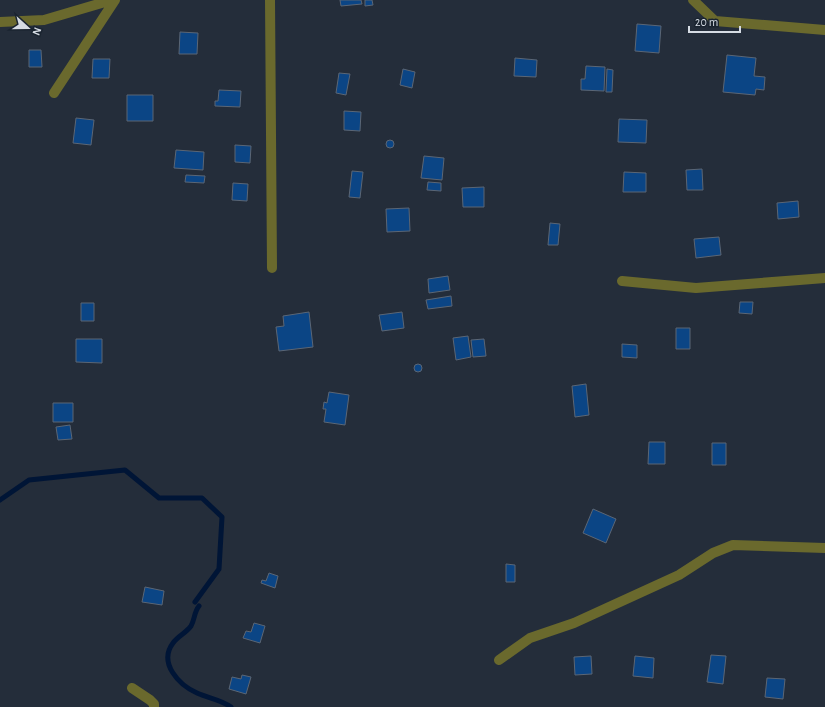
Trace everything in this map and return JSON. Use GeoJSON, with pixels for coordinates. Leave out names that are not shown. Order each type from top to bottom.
{"type":"FeatureCollection","features":[{"type":"Feature","properties":{"kind":"street"},"geometry":{"type":"LineString","coordinates":[[0,22],[44,20],[112,0]]}},
{"type":"Feature","properties":{"kind":"street"},"geometry":{"type":"LineString","coordinates":[[54,93],[115,0]]}},
{"type":"Feature","properties":{"kind":"street"},"geometry":{"type":"LineString","coordinates":[[270,0],[272,268]]}},
{"type":"Feature","properties":{"kind":"street"},"geometry":{"type":"LineString","coordinates":[[693,0],[715,21],[825,30]]}},
{"type":"Feature","properties":{"kind":"street"},"geometry":{"type":"LineString","coordinates":[[622,281],[696,288],[825,278]]}},
{"type":"Feature","properties":{"kind":"street"},"geometry":{"type":"LineString","coordinates":[[499,660],[530,638],[574,623],[679,575],[713,553],[733,545],[825,548]]}},
{"type":"Feature","properties":{"kind":"street"},"geometry":{"type":"LineString","coordinates":[[132,688],[150,700],[154,704],[154,707]]}},
{"type":"Feature","properties":{"kind":"building"},"geometry":{"type":"Polygon","coordinates":[[[340,0],[361,0],[362,4],[341,6],[340,0]]]}},
{"type":"Feature","properties":{"kind":"building"},"geometry":{"type":"Polygon","coordinates":[[[365,0],[372,0],[373,5],[365,6],[365,0]]]}},
{"type":"Feature","properties":{"kind":"building"},"geometry":{"type":"Polygon","coordinates":[[[637,24],[661,26],[659,53],[635,51],[637,24]]]}},
{"type":"Feature","properties":{"kind":"building"},"geometry":{"type":"Polygon","coordinates":[[[180,32],[198,33],[197,54],[179,54],[180,32]]]}},
{"type":"Feature","properties":{"kind":"building"},"geometry":{"type":"Polygon","coordinates":[[[29,50],[41,50],[42,67],[29,67],[29,50]]]}},
{"type":"Feature","properties":{"kind":"building"},"geometry":{"type":"Polygon","coordinates":[[[727,55],[756,58],[754,76],[765,77],[764,90],[756,89],[755,95],[723,92],[727,55]]]}},
{"type":"Feature","properties":{"kind":"building"},"geometry":{"type":"Polygon","coordinates":[[[515,58],[537,60],[536,77],[514,76],[515,58]]]}},
{"type":"Feature","properties":{"kind":"building"},"geometry":{"type":"Polygon","coordinates":[[[93,59],[110,59],[109,78],[92,78],[93,59]]]}},
{"type":"Feature","properties":{"kind":"building"},"geometry":{"type":"Polygon","coordinates":[[[586,66],[605,67],[604,91],[581,90],[581,79],[585,79],[586,66]]]}},
{"type":"Feature","properties":{"kind":"building"},"geometry":{"type":"Polygon","coordinates":[[[403,69],[415,72],[412,88],[400,85],[403,69]]]}},
{"type":"Feature","properties":{"kind":"building"},"geometry":{"type":"Polygon","coordinates":[[[607,69],[613,70],[612,92],[606,92],[607,69]]]}},
{"type":"Feature","properties":{"kind":"building"},"geometry":{"type":"Polygon","coordinates":[[[339,73],[350,74],[346,95],[336,93],[339,73]]]}},
{"type":"Feature","properties":{"kind":"building"},"geometry":{"type":"Polygon","coordinates":[[[219,90],[241,91],[240,107],[215,106],[215,101],[218,101],[219,90]]]}},
{"type":"Feature","properties":{"kind":"building"},"geometry":{"type":"Polygon","coordinates":[[[127,95],[153,95],[153,121],[127,121],[127,95]]]}},
{"type":"Feature","properties":{"kind":"building"},"geometry":{"type":"Polygon","coordinates":[[[344,111],[361,112],[360,131],[344,130],[344,111]]]}},
{"type":"Feature","properties":{"kind":"building"},"geometry":{"type":"Polygon","coordinates":[[[76,118],[94,120],[91,145],[73,143],[76,118]]]}},
{"type":"Feature","properties":{"kind":"building"},"geometry":{"type":"Polygon","coordinates":[[[619,119],[647,120],[646,143],[618,142],[619,119]]]}},
{"type":"Feature","properties":{"kind":"building"},"geometry":{"type":"Polygon","coordinates":[[[388,140],[392,140],[394,144],[392,148],[388,148],[386,146],[386,142],[388,140]]]}},
{"type":"Feature","properties":{"kind":"building"},"geometry":{"type":"Polygon","coordinates":[[[235,145],[251,146],[250,163],[235,162],[235,145]]]}},
{"type":"Feature","properties":{"kind":"building"},"geometry":{"type":"Polygon","coordinates":[[[176,150],[204,152],[203,170],[174,168],[176,150]]]}},
{"type":"Feature","properties":{"kind":"building"},"geometry":{"type":"Polygon","coordinates":[[[424,156],[444,158],[442,180],[421,178],[424,156]]]}},
{"type":"Feature","properties":{"kind":"building"},"geometry":{"type":"Polygon","coordinates":[[[702,169],[703,190],[687,190],[686,170],[702,169]]]}},
{"type":"Feature","properties":{"kind":"building"},"geometry":{"type":"Polygon","coordinates":[[[352,171],[363,172],[360,198],[349,197],[352,171]]]}},
{"type":"Feature","properties":{"kind":"building"},"geometry":{"type":"Polygon","coordinates":[[[624,172],[646,173],[646,192],[623,192],[624,172]]]}},
{"type":"Feature","properties":{"kind":"building"},"geometry":{"type":"Polygon","coordinates":[[[186,175],[205,176],[204,183],[185,182],[186,175]]]}},
{"type":"Feature","properties":{"kind":"building"},"geometry":{"type":"Polygon","coordinates":[[[428,182],[441,183],[441,191],[427,190],[428,182]]]}},
{"type":"Feature","properties":{"kind":"building"},"geometry":{"type":"Polygon","coordinates":[[[233,183],[248,184],[247,201],[232,200],[233,183]]]}},
{"type":"Feature","properties":{"kind":"building"},"geometry":{"type":"Polygon","coordinates":[[[484,187],[484,207],[463,207],[462,188],[484,187]]]}},
{"type":"Feature","properties":{"kind":"building"},"geometry":{"type":"Polygon","coordinates":[[[798,201],[799,217],[778,219],[777,203],[798,201]]]}},
{"type":"Feature","properties":{"kind":"building"},"geometry":{"type":"Polygon","coordinates":[[[409,208],[410,231],[387,232],[386,209],[409,208]]]}},
{"type":"Feature","properties":{"kind":"building"},"geometry":{"type":"Polygon","coordinates":[[[550,223],[560,224],[558,245],[548,245],[550,223]]]}},
{"type":"Feature","properties":{"kind":"building"},"geometry":{"type":"Polygon","coordinates":[[[719,237],[721,255],[696,258],[694,239],[719,237]]]}},
{"type":"Feature","properties":{"kind":"building"},"geometry":{"type":"Polygon","coordinates":[[[448,276],[450,290],[429,293],[428,279],[448,276]]]}},
{"type":"Feature","properties":{"kind":"building"},"geometry":{"type":"Polygon","coordinates":[[[451,296],[452,306],[428,309],[426,300],[451,296]]]}},
{"type":"Feature","properties":{"kind":"building"},"geometry":{"type":"Polygon","coordinates":[[[740,302],[753,302],[752,314],[739,313],[740,302]]]}},
{"type":"Feature","properties":{"kind":"building"},"geometry":{"type":"Polygon","coordinates":[[[81,303],[94,303],[94,321],[81,321],[81,303]]]}},
{"type":"Feature","properties":{"kind":"building"},"geometry":{"type":"Polygon","coordinates":[[[309,312],[313,347],[279,351],[276,327],[284,326],[283,316],[309,312]]]}},
{"type":"Feature","properties":{"kind":"building"},"geometry":{"type":"Polygon","coordinates":[[[402,312],[404,328],[382,331],[379,315],[402,312]]]}},
{"type":"Feature","properties":{"kind":"building"},"geometry":{"type":"Polygon","coordinates":[[[676,328],[690,328],[690,349],[676,349],[676,328]]]}},
{"type":"Feature","properties":{"kind":"building"},"geometry":{"type":"Polygon","coordinates":[[[468,336],[471,357],[456,360],[453,338],[468,336]]]}},
{"type":"Feature","properties":{"kind":"building"},"geometry":{"type":"Polygon","coordinates":[[[76,339],[102,339],[102,363],[76,362],[76,339]]]}},
{"type":"Feature","properties":{"kind":"building"},"geometry":{"type":"Polygon","coordinates":[[[484,339],[486,356],[473,357],[471,340],[484,339]]]}},
{"type":"Feature","properties":{"kind":"building"},"geometry":{"type":"Polygon","coordinates":[[[622,344],[637,345],[637,358],[622,357],[622,344]]]}},
{"type":"Feature","properties":{"kind":"building"},"geometry":{"type":"Polygon","coordinates":[[[416,364],[420,364],[422,368],[420,372],[416,372],[414,370],[414,366],[416,364]]]}},
{"type":"Feature","properties":{"kind":"building"},"geometry":{"type":"Polygon","coordinates":[[[586,384],[589,415],[575,417],[572,386],[586,384]]]}},
{"type":"Feature","properties":{"kind":"building"},"geometry":{"type":"Polygon","coordinates":[[[329,392],[349,395],[345,425],[324,422],[326,409],[323,409],[324,402],[327,403],[329,392]]]}},
{"type":"Feature","properties":{"kind":"building"},"geometry":{"type":"Polygon","coordinates":[[[53,403],[73,403],[73,422],[53,422],[53,403]]]}},
{"type":"Feature","properties":{"kind":"building"},"geometry":{"type":"Polygon","coordinates":[[[70,425],[72,439],[58,440],[56,427],[70,425]]]}},
{"type":"Feature","properties":{"kind":"building"},"geometry":{"type":"Polygon","coordinates":[[[649,442],[665,442],[665,464],[648,464],[649,442]]]}},
{"type":"Feature","properties":{"kind":"building"},"geometry":{"type":"Polygon","coordinates":[[[712,443],[726,443],[726,465],[712,465],[712,443]]]}},
{"type":"Feature","properties":{"kind":"building"},"geometry":{"type":"Polygon","coordinates":[[[593,509],[616,519],[606,543],[583,533],[593,509]]]}},
{"type":"Feature","properties":{"kind":"building"},"geometry":{"type":"Polygon","coordinates":[[[506,564],[515,565],[515,582],[506,582],[506,564]]]}},
{"type":"Feature","properties":{"kind":"building"},"geometry":{"type":"Polygon","coordinates":[[[269,573],[278,576],[275,588],[261,583],[262,580],[266,581],[269,573]]]}},
{"type":"Feature","properties":{"kind":"building"},"geometry":{"type":"Polygon","coordinates":[[[145,587],[164,591],[162,605],[142,602],[145,587]]]}},
{"type":"Feature","properties":{"kind":"building"},"geometry":{"type":"Polygon","coordinates":[[[254,623],[265,626],[260,643],[243,638],[246,631],[251,632],[254,623]]]}},
{"type":"Feature","properties":{"kind":"building"},"geometry":{"type":"Polygon","coordinates":[[[711,655],[726,656],[723,684],[707,682],[711,655]]]}},
{"type":"Feature","properties":{"kind":"building"},"geometry":{"type":"Polygon","coordinates":[[[591,656],[592,674],[575,675],[574,657],[591,656]]]}},
{"type":"Feature","properties":{"kind":"building"},"geometry":{"type":"Polygon","coordinates":[[[635,656],[654,658],[653,678],[633,676],[635,656]]]}},
{"type":"Feature","properties":{"kind":"building"},"geometry":{"type":"Polygon","coordinates":[[[242,675],[251,677],[246,694],[229,689],[232,677],[241,679],[242,675]]]}},
{"type":"Feature","properties":{"kind":"building"},"geometry":{"type":"Polygon","coordinates":[[[767,678],[785,679],[783,699],[765,697],[767,678]]]}},
{"type":"Feature","properties":{"kind":"waterway"},"geometry":{"type":"LineString","coordinates":[[0,500],[29,480],[125,470],[159,498],[202,498],[222,517],[219,569],[195,602]]}},
{"type":"Feature","properties":{"kind":"waterway"},"geometry":{"type":"LineString","coordinates":[[199,606],[191,626],[173,643],[169,651],[169,666],[178,679],[190,689],[231,707]]}}]}
